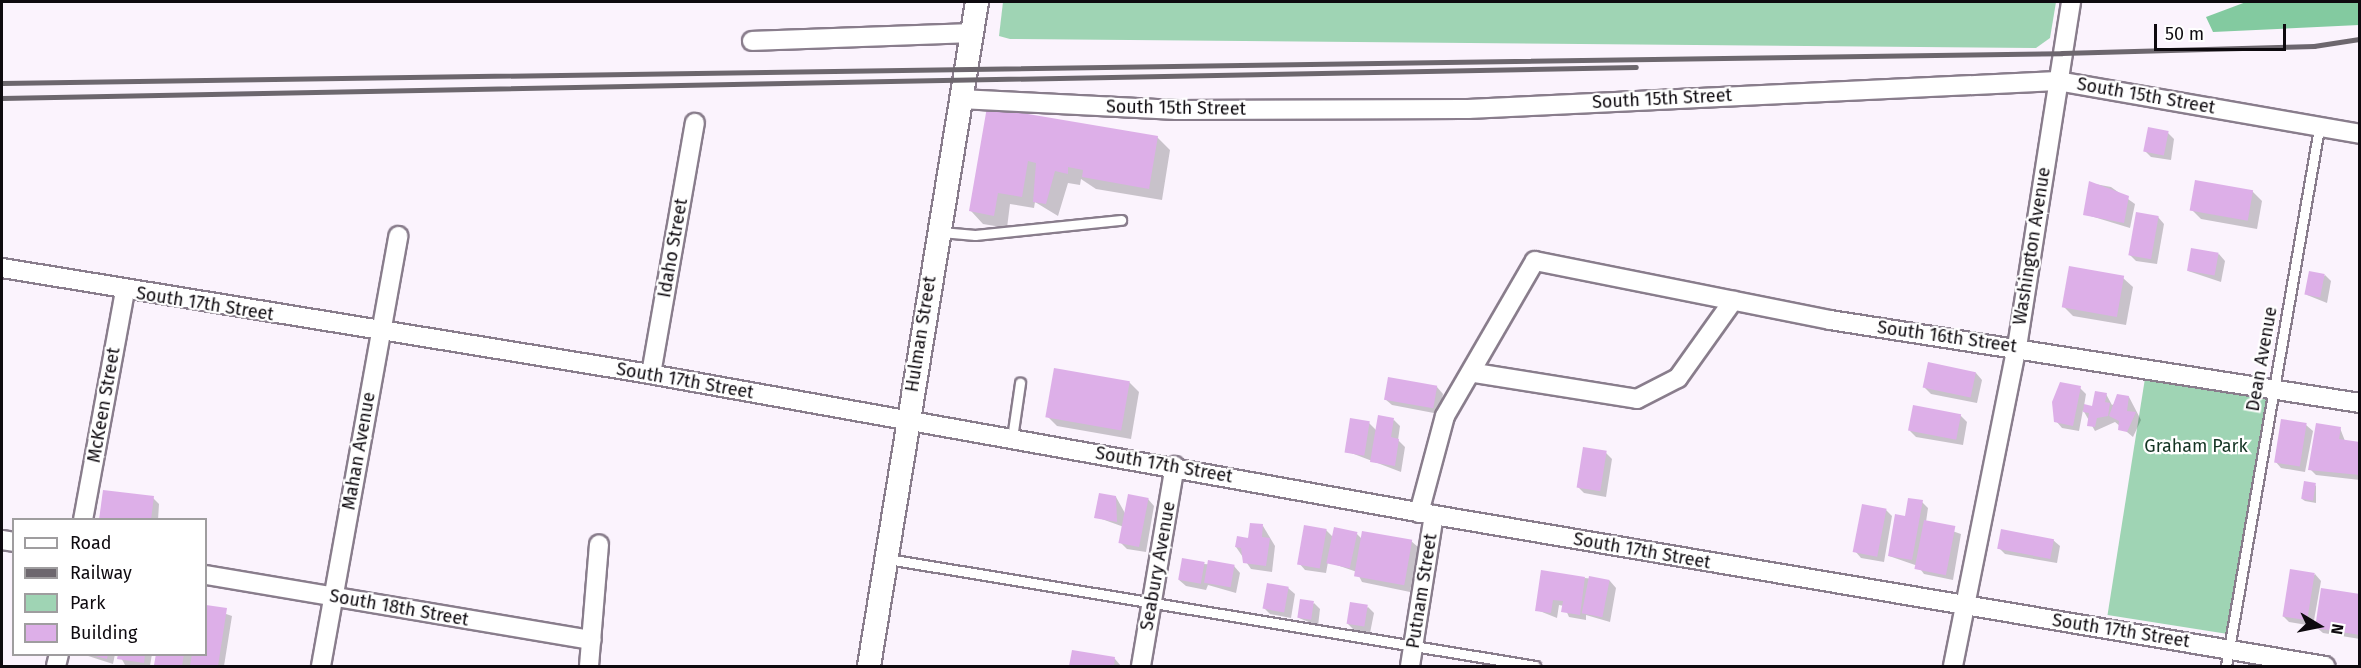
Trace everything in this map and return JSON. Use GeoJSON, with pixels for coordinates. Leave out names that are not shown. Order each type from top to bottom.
{"type":"FeatureCollection","features":[{"type":"Feature","properties":{"kind":"street","name":"Hulman Street"},"geometry":{"type":"LineString","coordinates":[[868,666],[977,2]]}},
{"type":"Feature","properties":{"kind":"street","name":"Washington Avenue"},"geometry":{"type":"LineString","coordinates":[[1953,666],[1963,606],[2017,346],[2071,2]]}},
{"type":"Feature","properties":{"kind":"street"},"geometry":{"type":"LineString","coordinates":[[752,41],[971,33]]}},
{"type":"Feature","properties":{"kind":"street","name":"South 15th Street"},"geometry":{"type":"LineString","coordinates":[[960,99],[1177,110],[1468,109],[2058,81],[2360,134]]}},
{"type":"Feature","properties":{"kind":"street","name":"Idaho Street"},"geometry":{"type":"LineString","coordinates":[[651,374],[695,123]]}},
{"type":"Feature","properties":{"kind":"street","name":"Mahan Avenue"},"geometry":{"type":"LineString","coordinates":[[321,666],[398,236]]}},
{"type":"Feature","properties":{"kind":"street","name":"South 16th Street"},"geometry":{"type":"LineString","coordinates":[[1535,261],[1733,301],[2360,403]]}},
{"type":"Feature","properties":{"kind":"street","name":"Putnam Street"},"geometry":{"type":"LineString","coordinates":[[1410,666],[1427,514],[1445,416],[1475,373],[1535,261]]}},
{"type":"Feature","properties":{"kind":"street","name":"South 17th Street"},"geometry":{"type":"LineString","coordinates":[[2,268],[380,334],[651,374],[1175,466],[1427,514],[1963,606],[2228,658],[2325,666]]}},
{"type":"Feature","properties":{"kind":"street","name":"McKeen Street"},"geometry":{"type":"LineString","coordinates":[[83,518],[124,291]]}},
{"type":"Feature","properties":{"kind":"street"},"geometry":{"type":"LineString","coordinates":[[1475,373],[1636,399],[1678,378],[1733,301]]}},
{"type":"Feature","properties":{"kind":"street","name":"Seabury Avenue"},"geometry":{"type":"LineString","coordinates":[[1141,666],[1175,466]]}},
{"type":"Feature","properties":{"kind":"street"},"geometry":{"type":"LineString","coordinates":[[589,666],[599,544]]}},
{"type":"Feature","properties":{"kind":"street","name":"South 18th Street"},"geometry":{"type":"LineString","coordinates":[[207,575],[592,640]]}},
{"type":"Feature","properties":{"kind":"lane","name":"Dean Avenue"},"geometry":{"type":"LineString","coordinates":[[2228,658],[2319,128]]}},
{"type":"Feature","properties":{"kind":"lane"},"geometry":{"type":"LineString","coordinates":[[938,231],[975,235],[1121,220]]}},
{"type":"Feature","properties":{"kind":"lane"},"geometry":{"type":"LineString","coordinates":[[1012,438],[1020,383]]}},
{"type":"Feature","properties":{"kind":"lane"},"geometry":{"type":"LineString","coordinates":[[886,558],[1152,599],[1413,647],[1535,666]]}},
{"type":"Feature","properties":{"kind":"green space"},"geometry":{"type":"Polygon","coordinates":[[[1003,2],[2056,2],[2050,38],[2036,48],[1010,39],[999,36],[1003,2]]]}},
{"type":"Feature","properties":{"kind":"green space"},"geometry":{"type":"Polygon","coordinates":[[[2246,2],[2359,2],[2359,25],[2213,32],[2206,17],[2246,2]]]}},
{"type":"Feature","properties":{"kind":"green space","name":"Graham Park"},"geometry":{"type":"Polygon","coordinates":[[[2146,372],[2269,392],[2231,635],[2108,615],[2146,372]]]}},
{"type":"Feature","properties":{"kind":"building"},"geometry":{"type":"Polygon","coordinates":[[[987,107],[1158,136],[1149,189],[1082,177],[1083,170],[1068,167],[1068,174],[1055,171],[1046,204],[1033,202],[1036,163],[1028,161],[1022,197],[998,193],[994,216],[969,211],[987,107]]]}},
{"type":"Feature","properties":{"kind":"building"},"geometry":{"type":"Polygon","coordinates":[[[2148,127],[2169,131],[2164,156],[2143,152],[2148,127]]]}},
{"type":"Feature","properties":{"kind":"building"},"geometry":{"type":"Polygon","coordinates":[[[2195,180],[2253,190],[2248,221],[2190,211],[2195,180]]]}},
{"type":"Feature","properties":{"kind":"building"},"geometry":{"type":"Polygon","coordinates":[[[2089,181],[2129,196],[2124,223],[2083,215],[2089,181]]]}},
{"type":"Feature","properties":{"kind":"building"},"geometry":{"type":"Polygon","coordinates":[[[2136,212],[2159,216],[2151,259],[2128,255],[2136,212]]]}},
{"type":"Feature","properties":{"kind":"building"},"geometry":{"type":"Polygon","coordinates":[[[2191,248],[2219,253],[2215,276],[2187,271],[2191,248]]]}},
{"type":"Feature","properties":{"kind":"building"},"geometry":{"type":"Polygon","coordinates":[[[2069,266],[2124,276],[2117,317],[2062,307],[2069,266]]]}},
{"type":"Feature","properties":{"kind":"building"},"geometry":{"type":"Polygon","coordinates":[[[2309,271],[2325,274],[2320,298],[2304,295],[2309,271]]]}},
{"type":"Feature","properties":{"kind":"building"},"geometry":{"type":"Polygon","coordinates":[[[1928,362],[1976,372],[1971,398],[1923,387],[1928,362]]]}},
{"type":"Feature","properties":{"kind":"building"},"geometry":{"type":"Polygon","coordinates":[[[1054,368],[1130,381],[1121,431],[1045,417],[1054,368]]]}},
{"type":"Feature","properties":{"kind":"building"},"geometry":{"type":"Polygon","coordinates":[[[1388,377],[1437,386],[1433,408],[1384,400],[1388,377]]]}},
{"type":"Feature","properties":{"kind":"building"},"geometry":{"type":"Polygon","coordinates":[[[2060,382],[2081,386],[2073,426],[2054,422],[2052,402],[2060,382]]]}},
{"type":"Feature","properties":{"kind":"building"},"geometry":{"type":"Polygon","coordinates":[[[2095,391],[2107,393],[2105,402],[2110,403],[2108,416],[2097,418],[2095,427],[2087,426],[2089,413],[2083,412],[2084,404],[2092,406],[2095,391]]]}},
{"type":"Feature","properties":{"kind":"building"},"geometry":{"type":"Polygon","coordinates":[[[2117,394],[2129,396],[2127,411],[2136,412],[2127,432],[2118,430],[2119,421],[2109,416],[2117,394]]]}},
{"type":"Feature","properties":{"kind":"building"},"geometry":{"type":"Polygon","coordinates":[[[1913,405],[1961,414],[1956,440],[1908,431],[1913,405]]]}},
{"type":"Feature","properties":{"kind":"building"},"geometry":{"type":"Polygon","coordinates":[[[1378,415],[1394,418],[1391,437],[1399,439],[1395,466],[1370,462],[1378,415]]]}},
{"type":"Feature","properties":{"kind":"building"},"geometry":{"type":"Polygon","coordinates":[[[1350,418],[1370,421],[1364,456],[1345,453],[1350,418]]]}},
{"type":"Feature","properties":{"kind":"building"},"geometry":{"type":"Polygon","coordinates":[[[2281,419],[2307,423],[2300,467],[2274,462],[2281,419]]]}},
{"type":"Feature","properties":{"kind":"building"},"geometry":{"type":"Polygon","coordinates":[[[2316,423],[2341,427],[2339,439],[2360,442],[2360,475],[2308,470],[2316,423]]]}},
{"type":"Feature","properties":{"kind":"building"},"geometry":{"type":"Polygon","coordinates":[[[1583,447],[1607,451],[1600,491],[1577,487],[1583,447]]]}},
{"type":"Feature","properties":{"kind":"building"},"geometry":{"type":"Polygon","coordinates":[[[2304,481],[2316,483],[2313,501],[2301,499],[2304,481]]]}},
{"type":"Feature","properties":{"kind":"building"},"geometry":{"type":"Polygon","coordinates":[[[103,490],[154,496],[151,518],[99,518],[103,490]]]}},
{"type":"Feature","properties":{"kind":"building"},"geometry":{"type":"Polygon","coordinates":[[[1099,493],[1116,496],[1117,522],[1094,518],[1099,493]]]}},
{"type":"Feature","properties":{"kind":"building"},"geometry":{"type":"Polygon","coordinates":[[[1128,494],[1149,498],[1139,547],[1118,543],[1128,494]]]}},
{"type":"Feature","properties":{"kind":"building"},"geometry":{"type":"Polygon","coordinates":[[[1908,498],[1923,500],[1912,560],[1888,556],[1895,514],[1905,516],[1908,498]]]}},
{"type":"Feature","properties":{"kind":"building"},"geometry":{"type":"Polygon","coordinates":[[[1862,504],[1887,509],[1877,557],[1853,552],[1862,504]]]}},
{"type":"Feature","properties":{"kind":"building"},"geometry":{"type":"Polygon","coordinates":[[[1924,520],[1955,526],[1946,575],[1914,569],[1924,520]]]}},
{"type":"Feature","properties":{"kind":"building"},"geometry":{"type":"Polygon","coordinates":[[[1250,523],[1263,524],[1262,537],[1270,538],[1266,566],[1243,563],[1241,548],[1235,547],[1237,536],[1248,538],[1250,523]]]}},
{"type":"Feature","properties":{"kind":"building"},"geometry":{"type":"Polygon","coordinates":[[[1304,525],[1327,529],[1320,568],[1297,564],[1304,525]]]}},
{"type":"Feature","properties":{"kind":"building"},"geometry":{"type":"Polygon","coordinates":[[[1334,527],[1357,532],[1350,568],[1326,563],[1334,527]]]}},
{"type":"Feature","properties":{"kind":"building"},"geometry":{"type":"Polygon","coordinates":[[[2001,529],[2054,539],[2050,559],[1997,549],[2001,529]]]}},
{"type":"Feature","properties":{"kind":"building"},"geometry":{"type":"Polygon","coordinates":[[[1362,531],[1412,540],[1404,585],[1354,576],[1362,531]]]}},
{"type":"Feature","properties":{"kind":"building"},"geometry":{"type":"Polygon","coordinates":[[[1182,558],[1205,562],[1201,584],[1178,580],[1182,558]]]}},
{"type":"Feature","properties":{"kind":"building"},"geometry":{"type":"Polygon","coordinates":[[[1208,560],[1235,565],[1231,587],[1204,583],[1208,560]]]}},
{"type":"Feature","properties":{"kind":"building"},"geometry":{"type":"Polygon","coordinates":[[[2290,569],[2315,573],[2307,620],[2282,616],[2290,569]]]}},
{"type":"Feature","properties":{"kind":"building"},"geometry":{"type":"Polygon","coordinates":[[[1541,570],[1585,577],[1580,615],[1561,612],[1563,601],[1553,600],[1551,613],[1535,611],[1541,570]]]}},
{"type":"Feature","properties":{"kind":"building"},"geometry":{"type":"Polygon","coordinates":[[[1589,576],[1610,580],[1602,617],[1582,613],[1589,576]]]}},
{"type":"Feature","properties":{"kind":"building"},"geometry":{"type":"Polygon","coordinates":[[[1267,583],[1289,587],[1284,612],[1262,609],[1267,583]]]}},
{"type":"Feature","properties":{"kind":"building"},"geometry":{"type":"Polygon","coordinates":[[[2321,588],[2360,594],[2360,635],[2315,628],[2321,588]]]}},
{"type":"Feature","properties":{"kind":"building"},"geometry":{"type":"Polygon","coordinates":[[[1300,599],[1314,601],[1311,620],[1297,618],[1300,599]]]}},
{"type":"Feature","properties":{"kind":"building"},"geometry":{"type":"Polygon","coordinates":[[[1350,602],[1368,605],[1364,627],[1347,624],[1350,602]]]}},
{"type":"Feature","properties":{"kind":"building"},"geometry":{"type":"Polygon","coordinates":[[[207,605],[227,608],[218,666],[190,666],[192,656],[207,656],[207,605]]]}},
{"type":"Feature","properties":{"kind":"building"},"geometry":{"type":"Polygon","coordinates":[[[1072,650],[1115,657],[1114,666],[1069,666],[1072,650]]]}},
{"type":"Feature","properties":{"kind":"building"},"geometry":{"type":"Polygon","coordinates":[[[118,656],[145,656],[144,663],[117,659],[118,656]]]}},
{"type":"Feature","properties":{"kind":"building"},"geometry":{"type":"Polygon","coordinates":[[[156,656],[184,656],[182,666],[154,665],[156,656]]]}},
{"type":"Feature","properties":{"kind":"railway"},"geometry":{"type":"LineString","coordinates":[[2,83],[2062,53],[2314,46],[2360,39]]}},
{"type":"Feature","properties":{"kind":"railway"},"geometry":{"type":"LineString","coordinates":[[2,98],[1636,67]]}}]}
